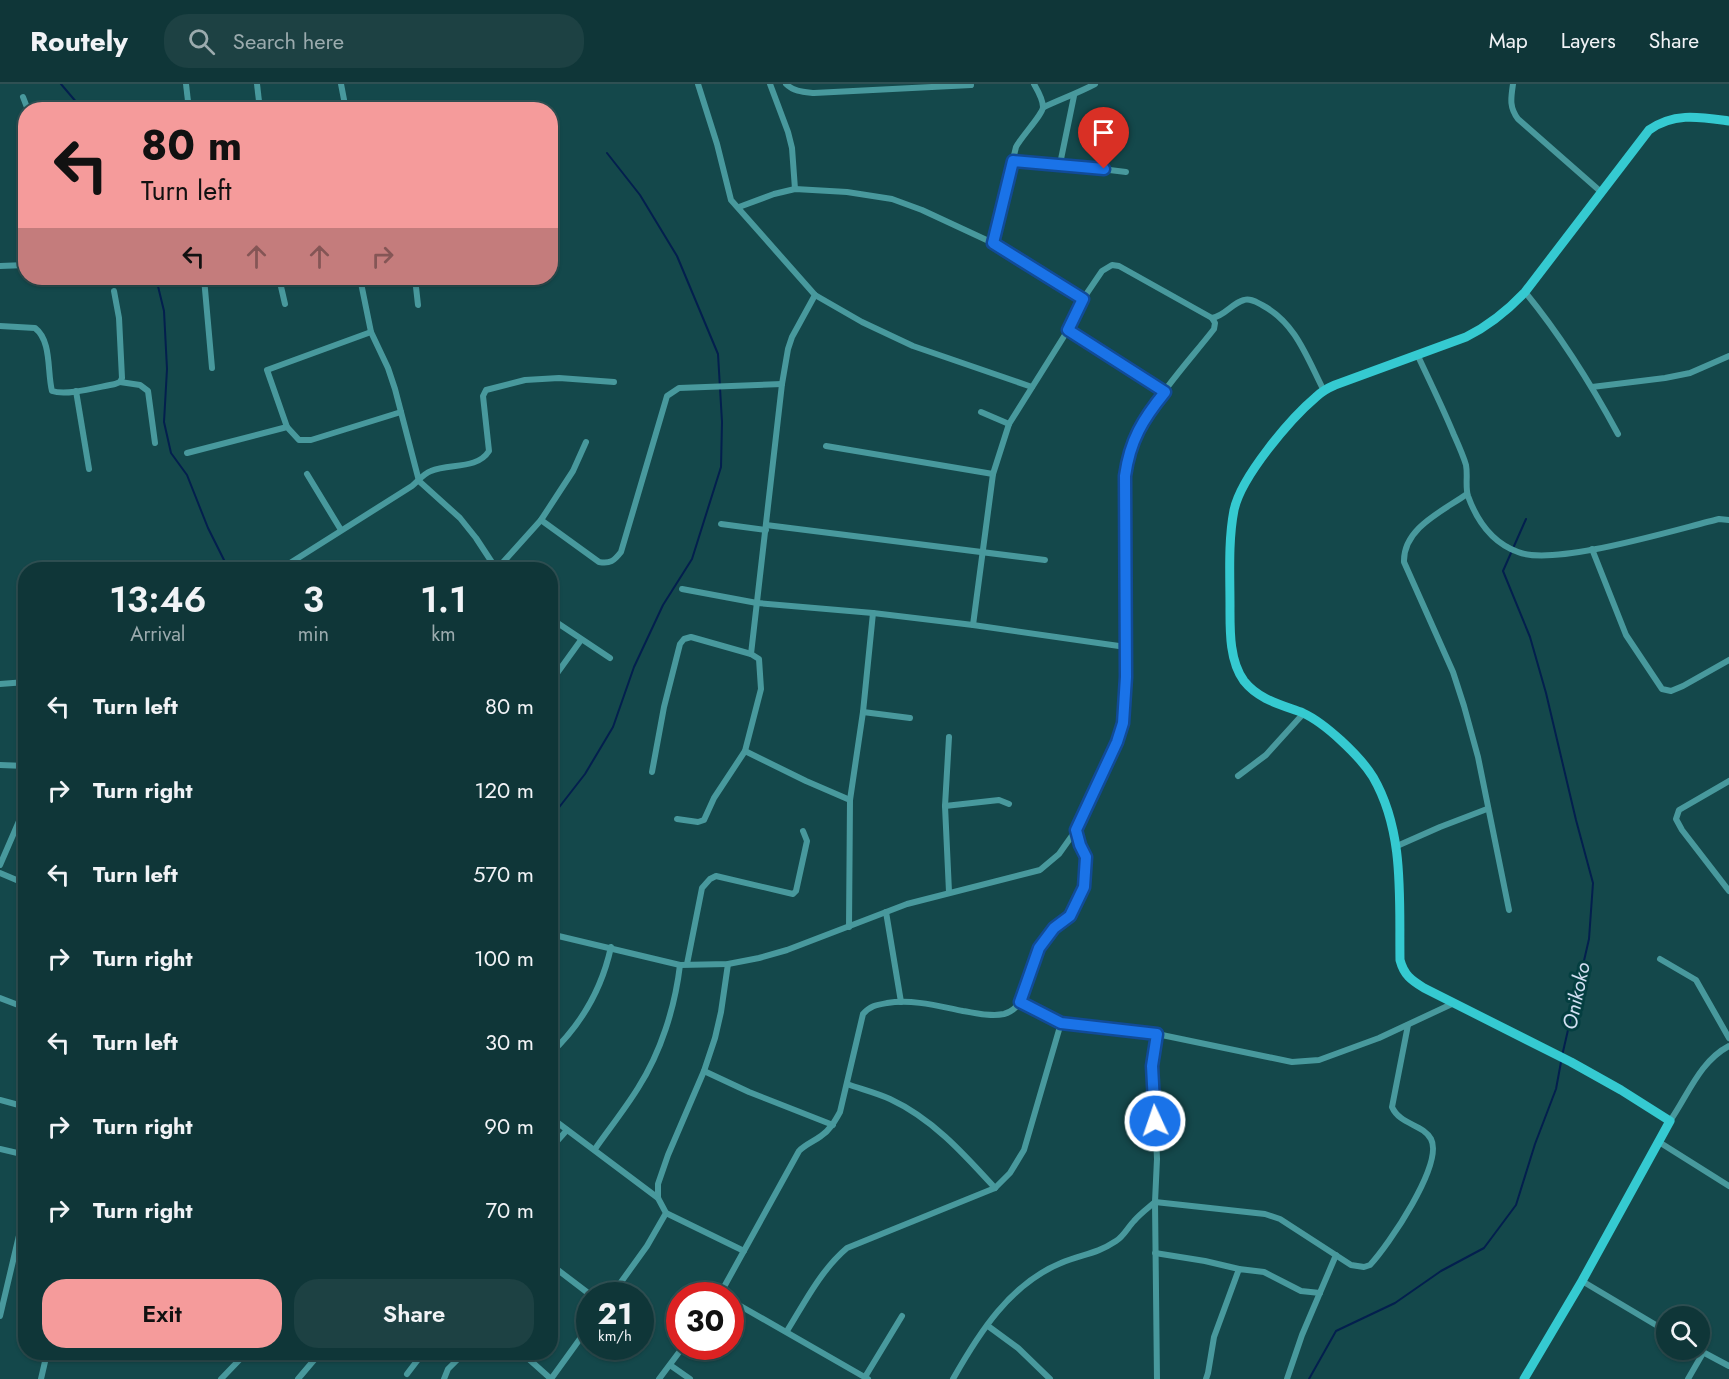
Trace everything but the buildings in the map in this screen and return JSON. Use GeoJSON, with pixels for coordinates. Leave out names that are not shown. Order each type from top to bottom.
{"type":"FeatureCollection","features":[{"type":"Feature","properties":{"kind":"main road"},"geometry":{"type":"LineString","coordinates":[[1524,1379],[1582,1281],[1670,1122],[1621,1090],[1571,1062],[1424,988],[1410,979],[1403,970],[1397,846],[1385,803],[1372,776],[1348,747],[1303,714],[1261,697],[1243,679],[1238,669],[1231,642],[1230,623],[1231,529],[1236,504],[1246,482],[1275,441],[1315,397],[1324,391],[1394,363],[1466,338],[1487,327],[1504,314],[1525,292],[1600,191],[1649,130],[1680,116],[1729,121]]}},
{"type":"Feature","properties":{"kind":"street"},"geometry":{"type":"LineString","coordinates":[[186,84],[188,102]]}},
{"type":"Feature","properties":{"kind":"street"},"geometry":{"type":"LineString","coordinates":[[257,84],[259,102]]}},
{"type":"Feature","properties":{"kind":"street"},"geometry":{"type":"LineString","coordinates":[[341,84],[344,102]]}},
{"type":"Feature","properties":{"kind":"street"},"geometry":{"type":"LineString","coordinates":[[698,84],[717,144],[728,194],[815,295],[862,322],[913,345],[1032,387]]}},
{"type":"Feature","properties":{"kind":"street"},"geometry":{"type":"LineString","coordinates":[[770,84],[790,140],[795,189]]}},
{"type":"Feature","properties":{"kind":"street"},"geometry":{"type":"LineString","coordinates":[[786,84],[800,92],[814,93],[971,85]]}},
{"type":"Feature","properties":{"kind":"street"},"geometry":{"type":"LineString","coordinates":[[1034,84],[1044,108]]}},
{"type":"Feature","properties":{"kind":"street"},"geometry":{"type":"LineString","coordinates":[[993,243],[1016,147],[1024,133],[1044,108],[1061,99],[1074,96],[1095,84]]}},
{"type":"Feature","properties":{"kind":"street"},"geometry":{"type":"LineString","coordinates":[[1513,84],[1510,102],[1512,111],[1518,119],[1600,191]]}},
{"type":"Feature","properties":{"kind":"street"},"geometry":{"type":"LineString","coordinates":[[1060,164],[1074,96]]}},
{"type":"Feature","properties":{"kind":"street"},"geometry":{"type":"LineString","coordinates":[[23,97],[25,102]]}},
{"type":"Feature","properties":{"kind":"street"},"geometry":{"type":"LineString","coordinates":[[1013,161],[1126,172]]}},
{"type":"Feature","properties":{"kind":"street"},"geometry":{"type":"LineString","coordinates":[[739,207],[795,189],[846,192],[892,199],[922,210],[993,243],[1083,299]]}},
{"type":"Feature","properties":{"kind":"street"},"geometry":{"type":"LineString","coordinates":[[0,266],[18,265]]}},
{"type":"Feature","properties":{"kind":"street"},"geometry":{"type":"LineString","coordinates":[[558,936],[684,964],[728,964],[787,950],[907,904],[1040,870],[1059,854],[1076,830],[1117,742],[1123,723],[1126,647],[1125,476],[1130,450],[1143,419],[1214,329],[1215,323],[1212,318],[1119,266],[1106,267],[1083,299],[1068,330],[1009,424],[993,474],[973,625]]}},
{"type":"Feature","properties":{"kind":"street"},"geometry":{"type":"LineString","coordinates":[[205,285],[212,368]]}},
{"type":"Feature","properties":{"kind":"street"},"geometry":{"type":"LineString","coordinates":[[281,285],[285,304]]}},
{"type":"Feature","properties":{"kind":"street"},"geometry":{"type":"LineString","coordinates":[[361,285],[371,332],[388,368],[419,481],[460,518],[491,562]]}},
{"type":"Feature","properties":{"kind":"street"},"geometry":{"type":"LineString","coordinates":[[416,285],[418,305]]}},
{"type":"Feature","properties":{"kind":"street"},"geometry":{"type":"LineString","coordinates":[[114,291],[119,318],[122,378],[120,382]]}},
{"type":"Feature","properties":{"kind":"street"},"geometry":{"type":"LineString","coordinates":[[1525,292],[1542,312],[1592,387],[1618,434]]}},
{"type":"Feature","properties":{"kind":"street"},"geometry":{"type":"LineString","coordinates":[[751,654],[782,384],[792,337],[815,295]]}},
{"type":"Feature","properties":{"kind":"street"},"geometry":{"type":"LineString","coordinates":[[1212,318],[1224,314],[1242,300],[1248,299],[1269,308],[1282,318],[1294,333],[1324,391]]}},
{"type":"Feature","properties":{"kind":"street"},"geometry":{"type":"LineString","coordinates":[[0,326],[35,328],[40,331],[45,342],[52,391],[56,393],[120,382],[140,385],[148,391],[154,443]]}},
{"type":"Feature","properties":{"kind":"street"},"geometry":{"type":"LineString","coordinates":[[1068,330],[1165,392]]}},
{"type":"Feature","properties":{"kind":"street"},"geometry":{"type":"LineString","coordinates":[[371,332],[267,370],[287,428],[299,440],[311,440],[401,412]]}},
{"type":"Feature","properties":{"kind":"street"},"geometry":{"type":"LineString","coordinates":[[1418,356],[1444,411],[1465,464],[1468,480],[1467,494],[1492,537],[1518,552],[1539,556],[1592,549],[1719,519],[1729,520]]}},
{"type":"Feature","properties":{"kind":"street"},"geometry":{"type":"LineString","coordinates":[[1592,387],[1690,373],[1729,356]]}},
{"type":"Feature","properties":{"kind":"street"},"geometry":{"type":"LineString","coordinates":[[291,562],[419,481],[431,470],[473,463],[486,456],[489,451],[483,396],[486,390],[525,380],[560,378],[614,382]]}},
{"type":"Feature","properties":{"kind":"street"},"geometry":{"type":"LineString","coordinates":[[541,520],[599,561],[606,563],[614,561],[621,552],[667,396],[679,388],[782,384]]}},
{"type":"Feature","properties":{"kind":"street"},"geometry":{"type":"LineString","coordinates":[[76,391],[89,469]]}},
{"type":"Feature","properties":{"kind":"street"},"geometry":{"type":"LineString","coordinates":[[981,412],[1009,424]]}},
{"type":"Feature","properties":{"kind":"street"},"geometry":{"type":"LineString","coordinates":[[188,453],[287,428]]}},
{"type":"Feature","properties":{"kind":"street"},"geometry":{"type":"LineString","coordinates":[[503,562],[541,520],[573,471],[586,442]]}},
{"type":"Feature","properties":{"kind":"street"},"geometry":{"type":"LineString","coordinates":[[826,446],[993,474]]}},
{"type":"Feature","properties":{"kind":"street"},"geometry":{"type":"LineString","coordinates":[[307,474],[341,530]]}},
{"type":"Feature","properties":{"kind":"street"},"geometry":{"type":"LineString","coordinates":[[1467,494],[1417,529],[1406,545],[1404,562],[1453,672],[1478,757],[1509,910]]}},
{"type":"Feature","properties":{"kind":"street"},"geometry":{"type":"LineString","coordinates":[[721,524],[766,527],[1045,560]]}},
{"type":"Feature","properties":{"kind":"street"},"geometry":{"type":"LineString","coordinates":[[1592,549],[1626,635],[1662,689],[1671,691],[1683,686],[1729,660]]}},
{"type":"Feature","properties":{"kind":"street"},"geometry":{"type":"LineString","coordinates":[[682,589],[757,603],[873,613],[1126,647]]}},
{"type":"Feature","properties":{"kind":"street"},"geometry":{"type":"LineString","coordinates":[[849,927],[850,800],[863,712],[873,613]]}},
{"type":"Feature","properties":{"kind":"street"},"geometry":{"type":"LineString","coordinates":[[558,624],[610,658]]}},
{"type":"Feature","properties":{"kind":"street"},"geometry":{"type":"LineString","coordinates":[[652,771],[663,707],[680,644],[684,639],[691,637],[751,654],[759,659],[761,689],[745,751],[714,798],[704,820],[698,822],[677,819]]}},
{"type":"Feature","properties":{"kind":"street"},"geometry":{"type":"LineString","coordinates":[[558,671],[581,640]]}},
{"type":"Feature","properties":{"kind":"street"},"geometry":{"type":"LineString","coordinates":[[0,684],[18,683]]}},
{"type":"Feature","properties":{"kind":"street"},"geometry":{"type":"LineString","coordinates":[[863,712],[910,718]]}},
{"type":"Feature","properties":{"kind":"street"},"geometry":{"type":"LineString","coordinates":[[1238,776],[1266,755],[1303,714]]}},
{"type":"Feature","properties":{"kind":"street"},"geometry":{"type":"LineString","coordinates":[[949,892],[945,806],[950,737]]}},
{"type":"Feature","properties":{"kind":"street"},"geometry":{"type":"LineString","coordinates":[[745,751],[850,800]]}},
{"type":"Feature","properties":{"kind":"street"},"geometry":{"type":"LineString","coordinates":[[0,765],[18,766]]}},
{"type":"Feature","properties":{"kind":"street"},"geometry":{"type":"LineString","coordinates":[[1729,781],[1679,810],[1676,819],[1682,831],[1729,891]]}},
{"type":"Feature","properties":{"kind":"street"},"geometry":{"type":"LineString","coordinates":[[945,806],[999,800],[1010,804]]}},
{"type":"Feature","properties":{"kind":"street"},"geometry":{"type":"LineString","coordinates":[[1397,846],[1487,809]]}},
{"type":"Feature","properties":{"kind":"street"},"geometry":{"type":"LineString","coordinates":[[0,865],[18,823]]}},
{"type":"Feature","properties":{"kind":"street"},"geometry":{"type":"LineString","coordinates":[[728,1282],[799,1151],[822,1136],[833,1125],[840,1112],[862,1014],[873,1006],[901,1002],[989,1015],[1005,1014],[1020,1002],[1039,948],[1054,928],[1070,916],[1084,887],[1086,857],[1076,830]]}},
{"type":"Feature","properties":{"kind":"street"},"geometry":{"type":"LineString","coordinates":[[594,1149],[639,1087],[650,1066],[668,1020],[702,888],[717,876],[792,894],[796,891],[807,841],[803,831]]}},
{"type":"Feature","properties":{"kind":"street"},"geometry":{"type":"LineString","coordinates":[[0,873],[18,881]]}},
{"type":"Feature","properties":{"kind":"street"},"geometry":{"type":"LineString","coordinates":[[886,912],[901,1002]]}},
{"type":"Feature","properties":{"kind":"street"},"geometry":{"type":"LineString","coordinates":[[558,1047],[596,993],[611,947]]}},
{"type":"Feature","properties":{"kind":"street"},"geometry":{"type":"LineString","coordinates":[[1660,959],[1696,980],[1729,1038]]}},
{"type":"Feature","properties":{"kind":"street"},"geometry":{"type":"LineString","coordinates":[[658,1198],[658,1184],[704,1071],[722,1012],[728,964]]}},
{"type":"Feature","properties":{"kind":"street"},"geometry":{"type":"LineString","coordinates":[[0,998],[18,1005]]}},
{"type":"Feature","properties":{"kind":"street"},"geometry":{"type":"LineString","coordinates":[[1020,1002],[1061,1023],[1157,1034],[1292,1062],[1319,1060],[1408,1025],[1454,1003]]}},
{"type":"Feature","properties":{"kind":"street"},"geometry":{"type":"LineString","coordinates":[[787,1331],[822,1275],[834,1259],[847,1248],[995,1188],[1010,1173],[1024,1150],[1061,1023]]}},
{"type":"Feature","properties":{"kind":"street"},"geometry":{"type":"LineString","coordinates":[[953,1379],[1008,1298],[1061,1263],[1100,1251],[1119,1239],[1135,1219],[1155,1202],[1265,1214],[1280,1219],[1351,1264],[1364,1267],[1370,1265],[1401,1222],[1421,1187],[1429,1167],[1433,1146],[1430,1138],[1401,1119],[1392,1107],[1408,1025]]}},
{"type":"Feature","properties":{"kind":"street"},"geometry":{"type":"LineString","coordinates":[[1157,1034],[1152,1066],[1157,1159],[1155,1202],[1157,1379]]}},
{"type":"Feature","properties":{"kind":"street"},"geometry":{"type":"LineString","coordinates":[[1670,1122],[1707,1062],[1719,1051],[1729,1046]]}},
{"type":"Feature","properties":{"kind":"street"},"geometry":{"type":"LineString","coordinates":[[704,1071],[833,1125]]}},
{"type":"Feature","properties":{"kind":"street"},"geometry":{"type":"LineString","coordinates":[[847,1084],[890,1099],[939,1130],[995,1188]]}},
{"type":"Feature","properties":{"kind":"street"},"geometry":{"type":"LineString","coordinates":[[0,1100],[18,1105]]}},
{"type":"Feature","properties":{"kind":"street"},"geometry":{"type":"LineString","coordinates":[[558,1123],[658,1198],[666,1213],[744,1251]]}},
{"type":"Feature","properties":{"kind":"street"},"geometry":{"type":"LineString","coordinates":[[558,1140],[567,1130]]}},
{"type":"Feature","properties":{"kind":"street"},"geometry":{"type":"LineString","coordinates":[[1659,1142],[1729,1186]]}},
{"type":"Feature","properties":{"kind":"street"},"geometry":{"type":"LineString","coordinates":[[0,1149],[18,1153]]}},
{"type":"Feature","properties":{"kind":"street"},"geometry":{"type":"LineString","coordinates":[[620,1282],[647,1246],[666,1213]]}},
{"type":"Feature","properties":{"kind":"street"},"geometry":{"type":"LineString","coordinates":[[0,1316],[18,1238]]}},
{"type":"Feature","properties":{"kind":"street"},"geometry":{"type":"LineString","coordinates":[[1155,1253],[1264,1272],[1301,1291],[1320,1293]]}},
{"type":"Feature","properties":{"kind":"street"},"geometry":{"type":"LineString","coordinates":[[1287,1379],[1302,1335],[1336,1255]]}},
{"type":"Feature","properties":{"kind":"street"},"geometry":{"type":"LineString","coordinates":[[1206,1379],[1214,1337],[1239,1269]]}},
{"type":"Feature","properties":{"kind":"street"},"geometry":{"type":"LineString","coordinates":[[558,1270],[576,1284]]}},
{"type":"Feature","properties":{"kind":"street"},"geometry":{"type":"LineString","coordinates":[[1582,1281],[1656,1325]]}},
{"type":"Feature","properties":{"kind":"street"},"geometry":{"type":"LineString","coordinates":[[744,1308],[866,1378],[902,1316]]}},
{"type":"Feature","properties":{"kind":"street"},"geometry":{"type":"LineString","coordinates":[[988,1326],[1018,1348],[1050,1379]]}},
{"type":"Feature","properties":{"kind":"street"},"geometry":{"type":"LineString","coordinates":[[530,1360],[551,1379],[576,1344]]}},
{"type":"Feature","properties":{"kind":"street"},"geometry":{"type":"LineString","coordinates":[[1710,1356],[1729,1366]]}},
{"type":"Feature","properties":{"kind":"street"},"geometry":{"type":"LineString","coordinates":[[41,1379],[45,1360]]}},
{"type":"Feature","properties":{"kind":"street"},"geometry":{"type":"LineString","coordinates":[[221,1379],[239,1360]]}},
{"type":"Feature","properties":{"kind":"street"},"geometry":{"type":"LineString","coordinates":[[298,1379],[314,1360]]}},
{"type":"Feature","properties":{"kind":"street"},"geometry":{"type":"LineString","coordinates":[[406,1374],[417,1360]]}},
{"type":"Feature","properties":{"kind":"street"},"geometry":{"type":"LineString","coordinates":[[444,1379],[447,1369],[457,1360]]}},
{"type":"Feature","properties":{"kind":"street"},"geometry":{"type":"LineString","coordinates":[[659,1379],[673,1360]]}},
{"type":"Feature","properties":{"kind":"street"},"geometry":{"type":"LineString","coordinates":[[1688,1379],[1697,1360]]}},
{"type":"Feature","properties":{"kind":"street"},"geometry":{"type":"LineString","coordinates":[[670,1365],[690,1379]]}},
{"type":"Feature","properties":{"kind":"waterway"},"geometry":{"type":"LineString","coordinates":[[61,84],[76,102]]}},
{"type":"Feature","properties":{"kind":"waterway"},"geometry":{"type":"LineString","coordinates":[[558,809],[585,774],[613,727],[634,667],[663,605],[692,559],[721,467],[722,422],[718,354],[677,256],[640,195],[607,153]]}},
{"type":"Feature","properties":{"kind":"waterway"},"geometry":{"type":"LineString","coordinates":[[158,285],[164,311],[167,369],[164,422],[171,453],[187,475],[208,528],[225,562]]}},
{"type":"Feature","properties":{"kind":"waterway","name":"Onikoko"},"geometry":{"type":"LineString","coordinates":[[1526,519],[1503,571],[1530,637],[1593,883],[1589,939],[1562,1056]]}},
{"type":"Feature","properties":{"kind":"waterway","name":"Onikoko"},"geometry":{"type":"LineString","coordinates":[[1309,1379],[1336,1331],[1395,1303],[1441,1271],[1484,1248],[1516,1205],[1535,1144],[1556,1089],[1561,1062]]}},
{"type":"Feature","properties":{"kind":"route"},"geometry":{"type":"LineString","coordinates":[[1104,169],[1013,161],[993,243],[1083,299],[1068,330],[1165,392],[1143,419],[1130,450],[1125,476],[1127,569],[1126,677],[1123,723],[1117,742],[1076,830],[1086,857],[1084,887],[1070,916],[1054,928],[1039,948],[1020,1002],[1061,1023],[1157,1034],[1152,1066],[1155,1121]]}}]}
